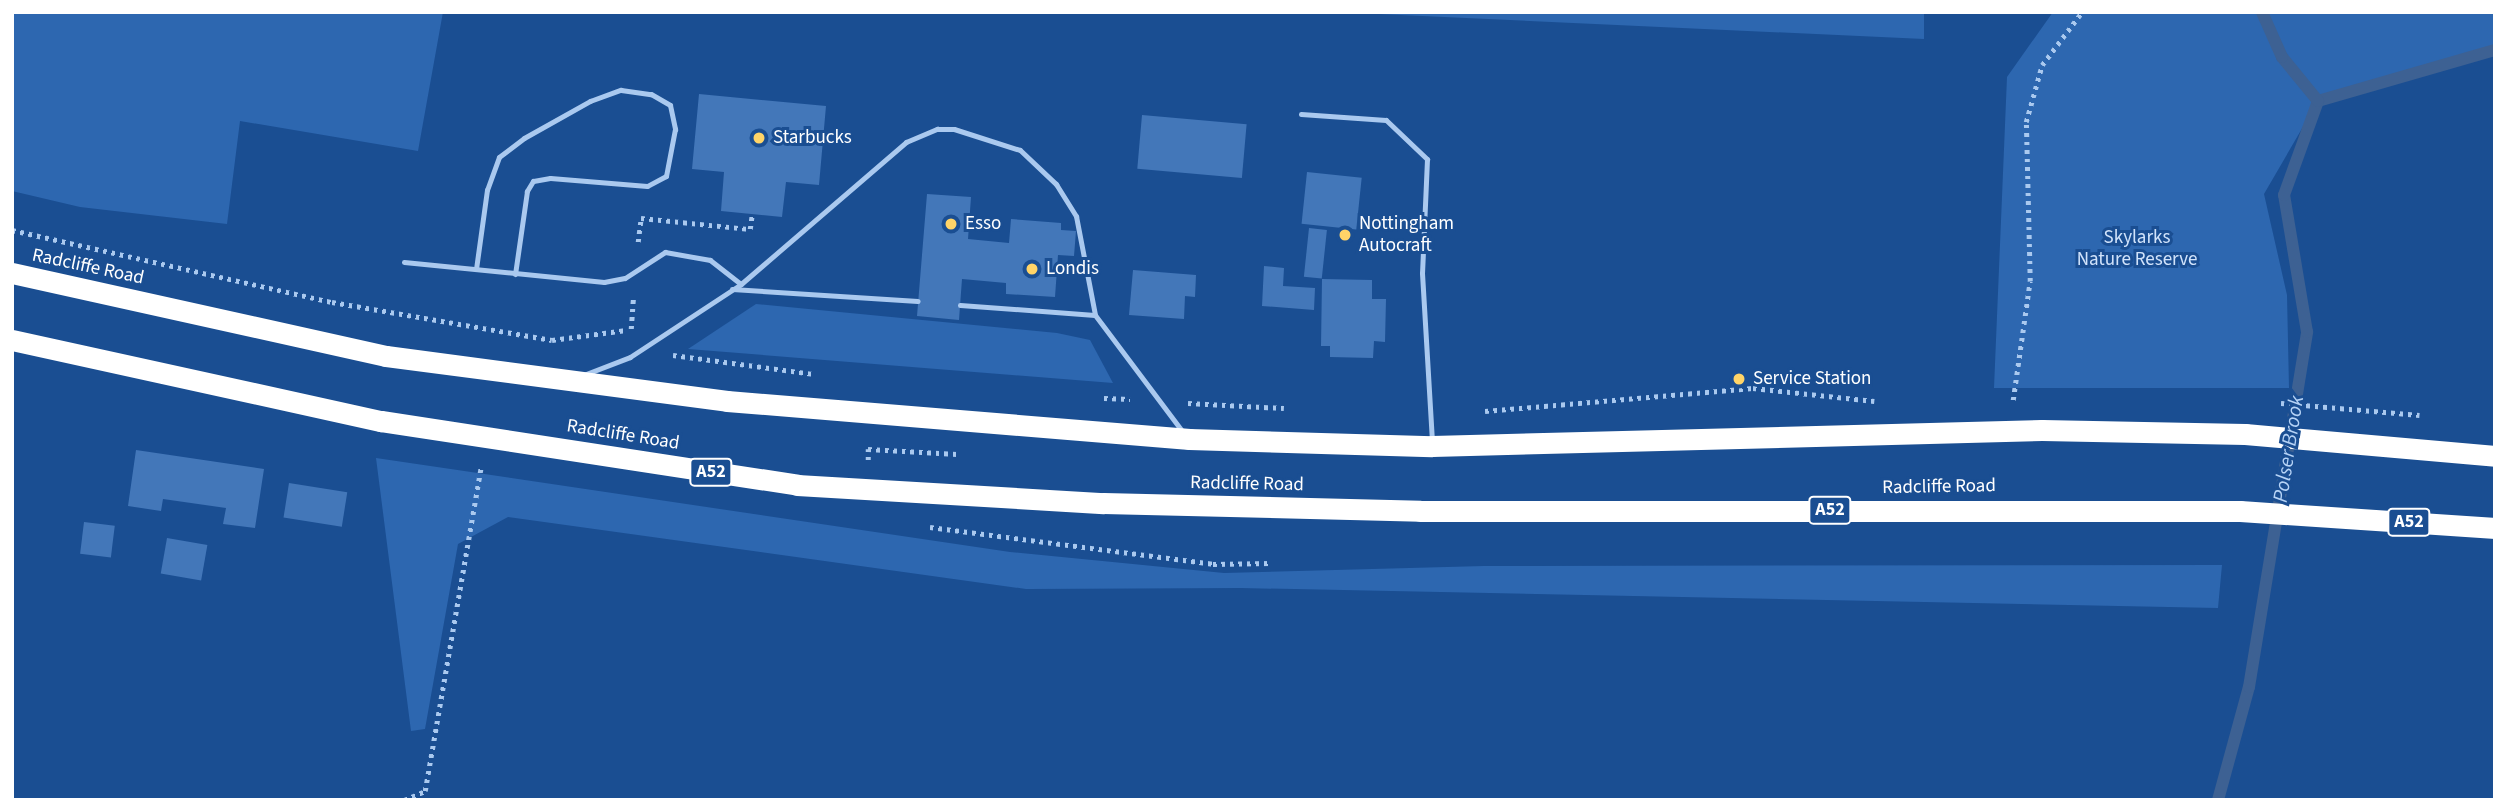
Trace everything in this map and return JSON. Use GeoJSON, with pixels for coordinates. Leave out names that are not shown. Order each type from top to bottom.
{"type":"FeatureCollection","features":[{"type":"Feature","properties":{"kind":"highway","name":"Radcliffe Road"},"geometry":{"type":"LineString","coordinates":[[12,273],[386,356],[727,401],[1189,439],[1432,446],[2042,430],[2245,434],[2495,456]]}},
{"type":"Feature","properties":{"kind":"highway","name":"Radcliffe Road"},"geometry":{"type":"LineString","coordinates":[[12,340],[381,421],[797,485],[1103,503],[1420,511],[2240,511],[2495,528]]}},
{"type":"Feature","properties":{"kind":"lane"},"geometry":{"type":"LineString","coordinates":[[476,269],[487,191],[499,157],[524,138],[579,107],[621,90],[651,94],[670,105],[675,129],[666,176],[647,186],[550,178],[533,181],[523,211],[515,274]]}},
{"type":"Feature","properties":{"kind":"lane"},"geometry":{"type":"LineString","coordinates":[[1301,114],[1386,120],[1427,159],[1422,273],[1432,446]]}},
{"type":"Feature","properties":{"kind":"lane"},"geometry":{"type":"LineString","coordinates":[[570,380],[630,358],[741,284],[906,142],[937,129],[954,128],[1020,150],[1056,184],[1076,216],[1095,315],[1189,439]]}},
{"type":"Feature","properties":{"kind":"lane"},"geometry":{"type":"LineString","coordinates":[[404,262],[604,282],[625,278],[665,252],[710,260],[741,284]]}},
{"type":"Feature","properties":{"kind":"lane"},"geometry":{"type":"LineString","coordinates":[[732,289],[918,301]]}},
{"type":"Feature","properties":{"kind":"lane"},"geometry":{"type":"LineString","coordinates":[[960,305],[1095,315]]}},
{"type":"Feature","properties":{"kind":"path"},"geometry":{"type":"LineString","coordinates":[[2013,401],[2030,281],[2026,122],[2042,65],[2082,12]]}},
{"type":"Feature","properties":{"kind":"path"},"geometry":{"type":"LineString","coordinates":[[2275,403],[2433,417]]}},
{"type":"Feature","properties":{"kind":"path"},"geometry":{"type":"LineString","coordinates":[[404,800],[425,792],[482,462]]}},
{"type":"Feature","properties":{"kind":"path"},"geometry":{"type":"LineString","coordinates":[[926,526],[1213,564],[1272,563]]}},
{"type":"Feature","properties":{"kind":"green space"},"geometry":{"type":"Polygon","coordinates":[[[12,12],[443,12],[418,151],[240,121],[227,224],[80,207],[12,191],[12,12]]]}},
{"type":"Feature","properties":{"kind":"green space"},"geometry":{"type":"Polygon","coordinates":[[[1335,12],[1924,12],[1924,39],[1335,12]]]}},
{"type":"Feature","properties":{"kind":"green space","name":"Skylarks Nature Reserve"},"geometry":{"type":"Polygon","coordinates":[[[2053,12],[2495,12],[2495,55],[2318,101],[2264,194],[2287,295],[2289,388],[1994,388],[2007,77],[2053,12]]]}},
{"type":"Feature","properties":{"kind":"green space"},"geometry":{"type":"Polygon","coordinates":[[[756,304],[1057,333],[1090,340],[1113,383],[688,349],[756,304]]]}},
{"type":"Feature","properties":{"kind":"green space"},"geometry":{"type":"Polygon","coordinates":[[[376,458],[1010,552],[1224,573],[1484,566],[2222,565],[2218,608],[1241,588],[1026,589],[508,517],[458,544],[425,729],[411,731],[376,458]]]}},
{"type":"Feature","properties":{"kind":"building","name":"Starbucks"},"geometry":{"type":"Polygon","coordinates":[[[699,94],[826,106],[819,185],[786,182],[782,217],[721,211],[724,172],[692,169],[699,94]]]}},
{"type":"Feature","properties":{"kind":"building"},"geometry":{"type":"Polygon","coordinates":[[[1142,115],[1247,124],[1242,178],[1137,169],[1142,115]]]}},
{"type":"Feature","properties":{"kind":"building"},"geometry":{"type":"Polygon","coordinates":[[[1307,172],[1362,178],[1356,229],[1302,224],[1307,172]]]}},
{"type":"Feature","properties":{"kind":"building"},"geometry":{"type":"Polygon","coordinates":[[[927,194],[971,197],[968,239],[1009,243],[1011,219],[1061,223],[1061,230],[1076,231],[1074,256],[1058,255],[1055,297],[1006,294],[1006,283],[962,279],[959,320],[917,316],[927,194]]]}},
{"type":"Feature","properties":{"kind":"building"},"geometry":{"type":"Polygon","coordinates":[[[1309,228],[1327,230],[1322,279],[1304,277],[1309,228]]]}},
{"type":"Feature","properties":{"kind":"building"},"geometry":{"type":"Polygon","coordinates":[[[1264,266],[1284,268],[1283,286],[1315,288],[1314,310],[1262,306],[1264,266]]]}},
{"type":"Feature","properties":{"kind":"building"},"geometry":{"type":"Polygon","coordinates":[[[1133,270],[1196,275],[1195,297],[1185,296],[1184,319],[1129,315],[1133,270]]]}},
{"type":"Feature","properties":{"kind":"building"},"geometry":{"type":"Polygon","coordinates":[[[1322,279],[1372,280],[1372,299],[1386,299],[1385,342],[1374,341],[1373,358],[1330,357],[1330,346],[1321,346],[1322,279]]]}},
{"type":"Feature","properties":{"kind":"building"},"geometry":{"type":"Polygon","coordinates":[[[136,450],[264,469],[255,528],[223,524],[226,508],[163,499],[161,511],[128,506],[136,450]]]}},
{"type":"Feature","properties":{"kind":"building"},"geometry":{"type":"Polygon","coordinates":[[[289,483],[347,492],[342,527],[284,518],[289,483]]]}},
{"type":"Feature","properties":{"kind":"building"},"geometry":{"type":"Polygon","coordinates":[[[84,522],[115,526],[111,558],[80,554],[84,522]]]}},
{"type":"Feature","properties":{"kind":"building"},"geometry":{"type":"Polygon","coordinates":[[[167,538],[207,545],[201,581],[161,573],[167,538]]]}},
{"type":"Feature","properties":{"kind":"waterway","name":"Polser Brook"},"geometry":{"type":"LineString","coordinates":[[2218,800],[2249,687],[2307,332],[2284,195],[2318,101],[2282,57],[2262,12]]}},
{"type":"Feature","properties":{"kind":"waterway","name":"Polser Brook"},"geometry":{"type":"LineString","coordinates":[[2318,101],[2495,50]]}},
{"type":"Feature","properties":{"kind":"place","name":"Starbucks"},"geometry":{"type":"Point","coordinates":[759,138]}},
{"type":"Feature","properties":{"kind":"place","name":"Esso"},"geometry":{"type":"Point","coordinates":[951,224]}},
{"type":"Feature","properties":{"kind":"place","name":"Nottingham Autocraft"},"geometry":{"type":"Point","coordinates":[1345,235]}},
{"type":"Feature","properties":{"kind":"place","name":"Londis"},"geometry":{"type":"Point","coordinates":[1032,269]}},
{"type":"Feature","properties":{"kind":"place","name":"Service Station"},"geometry":{"type":"Point","coordinates":[1739,379]}}]}
